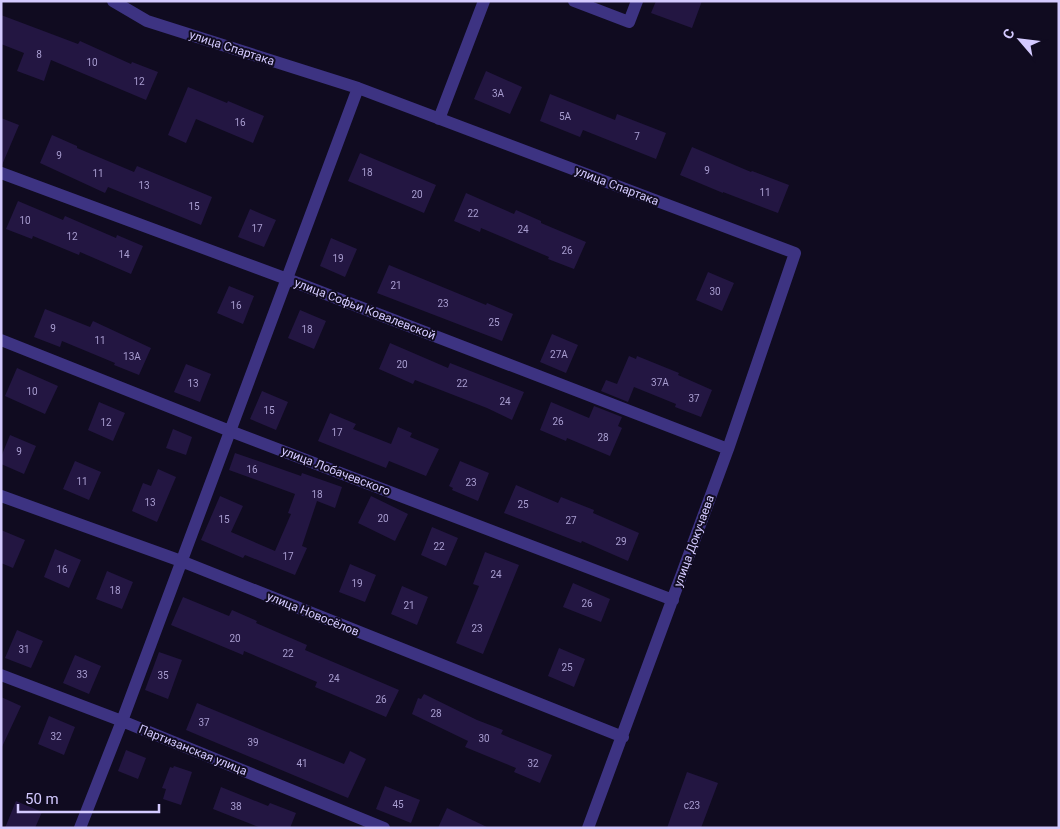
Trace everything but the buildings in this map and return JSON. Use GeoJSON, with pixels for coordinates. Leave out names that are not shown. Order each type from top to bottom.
{"type":"FeatureCollection","features":[{"type":"Feature","properties":{"kind":"street","name":"улица Спартака"},"geometry":{"type":"LineString","coordinates":[[113,1],[147,21],[358,88],[795,253]]}},
{"type":"Feature","properties":{"kind":"street"},"geometry":{"type":"LineString","coordinates":[[439,119],[484,1]]}},
{"type":"Feature","properties":{"kind":"street"},"geometry":{"type":"LineString","coordinates":[[574,1],[629,22],[637,1]]}},
{"type":"Feature","properties":{"kind":"street"},"geometry":{"type":"LineString","coordinates":[[80,828],[122,721],[358,88]]}},
{"type":"Feature","properties":{"kind":"street","name":"улица Софьи Ковалевской"},"geometry":{"type":"LineString","coordinates":[[1,173],[286,279],[728,448]]}},
{"type":"Feature","properties":{"kind":"street","name":"улица Докучаева"},"geometry":{"type":"LineString","coordinates":[[588,828],[728,448],[795,253]]}},
{"type":"Feature","properties":{"kind":"street","name":"улица Лобачевского"},"geometry":{"type":"LineString","coordinates":[[1,340],[230,431],[673,600]]}},
{"type":"Feature","properties":{"kind":"street","name":"улица Новосёлов"},"geometry":{"type":"LineString","coordinates":[[1,496],[181,561],[623,737]]}},
{"type":"Feature","properties":{"kind":"street","name":"Партизанская улица"},"geometry":{"type":"LineString","coordinates":[[1,675],[122,721],[384,828]]}}]}
